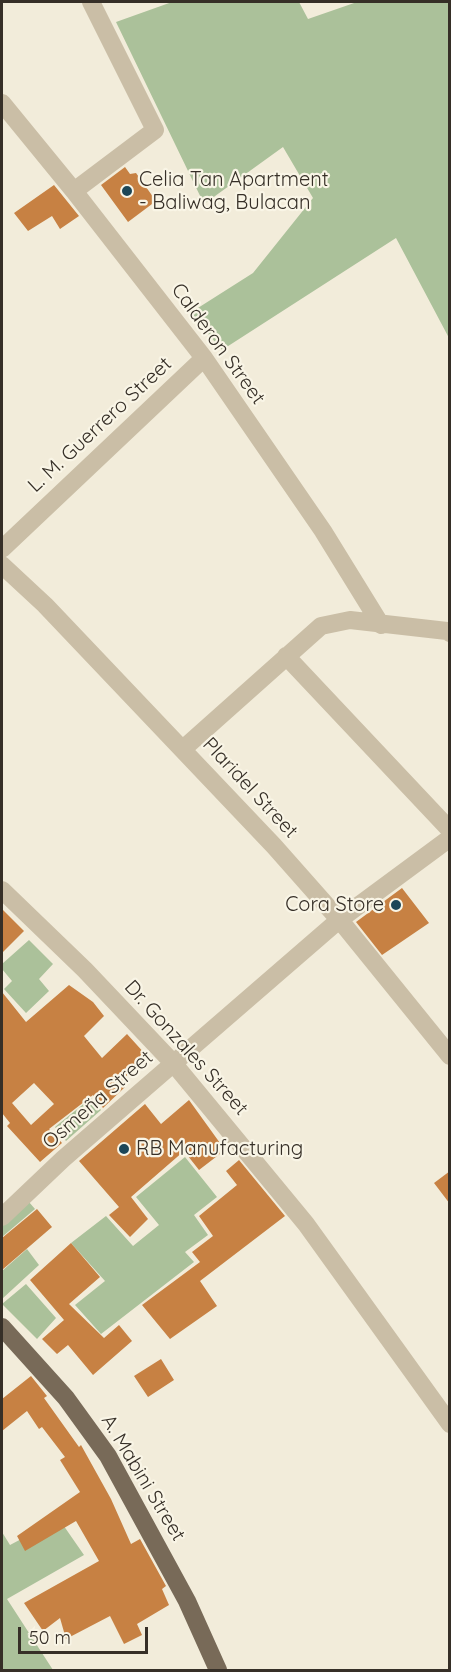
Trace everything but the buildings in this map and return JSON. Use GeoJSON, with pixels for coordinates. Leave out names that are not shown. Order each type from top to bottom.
{"type":"FeatureCollection","features":[{"type":"Feature","properties":{"kind":"main road","name":"A. Mabini Street"},"geometry":{"type":"LineString","coordinates":[[2,1328],[66,1398],[108,1456],[187,1601],[218,1671]]}},
{"type":"Feature","properties":{"kind":"street"},"geometry":{"type":"LineString","coordinates":[[74,191],[155,130],[95,2]]}},
{"type":"Feature","properties":{"kind":"street","name":"Calderon Street"},"geometry":{"type":"LineString","coordinates":[[2,103],[204,358],[323,531],[381,625]]}},
{"type":"Feature","properties":{"kind":"street","name":"L. M. Guerrero Street"},"geometry":{"type":"LineString","coordinates":[[2,549],[204,358]]}},
{"type":"Feature","properties":{"kind":"street","name":"Plaridel Street"},"geometry":{"type":"LineString","coordinates":[[2,565],[45,605],[183,750],[339,920],[450,1056]]}},
{"type":"Feature","properties":{"kind":"street"},"geometry":{"type":"LineString","coordinates":[[183,750],[321,626],[334,621],[350,620],[449,631]]}},
{"type":"Feature","properties":{"kind":"street"},"geometry":{"type":"LineString","coordinates":[[286,656],[450,830]]}},
{"type":"Feature","properties":{"kind":"street","name":"Osmeña Street"},"geometry":{"type":"LineString","coordinates":[[2,1217],[63,1159],[339,920],[450,838]]}},
{"type":"Feature","properties":{"kind":"street","name":"Dr. Gonzales Street"},"geometry":{"type":"LineString","coordinates":[[2,890],[85,970],[174,1064],[306,1224],[450,1424]]}},
{"type":"Feature","properties":{"kind":"green space"},"geometry":{"type":"Polygon","coordinates":[[[172,2],[299,2],[308,19],[357,2],[449,2],[449,338],[396,238],[222,350],[190,313],[253,273],[313,198],[283,147],[204,204],[116,22],[172,2]]]}},
{"type":"Feature","properties":{"kind":"green space"},"geometry":{"type":"Polygon","coordinates":[[[29,940],[53,964],[39,979],[49,991],[26,1013],[4,989],[12,981],[2,969],[2,964],[29,940]]]}},
{"type":"Feature","properties":{"kind":"green space"},"geometry":{"type":"Polygon","coordinates":[[[91,1098],[101,1110],[66,1141],[55,1127],[91,1098]]]}},
{"type":"Feature","properties":{"kind":"green space"},"geometry":{"type":"Polygon","coordinates":[[[185,1157],[217,1197],[194,1215],[208,1235],[185,1252],[194,1262],[101,1334],[75,1305],[105,1281],[71,1243],[106,1216],[133,1246],[159,1225],[136,1197],[185,1157]]]}},
{"type":"Feature","properties":{"kind":"green space"},"geometry":{"type":"Polygon","coordinates":[[[29,1202],[35,1209],[2,1237],[2,1224],[29,1202]]]}},
{"type":"Feature","properties":{"kind":"green space"},"geometry":{"type":"Polygon","coordinates":[[[27,1249],[39,1265],[2,1299],[2,1271],[27,1249]]]}},
{"type":"Feature","properties":{"kind":"green space"},"geometry":{"type":"Polygon","coordinates":[[[26,1284],[56,1318],[37,1339],[2,1304],[26,1284]]]}},
{"type":"Feature","properties":{"kind":"green space"},"geometry":{"type":"Polygon","coordinates":[[[59,1519],[84,1555],[7,1599],[53,1670],[2,1670],[2,1532],[10,1545],[59,1519]]]}},
{"type":"Feature","properties":{"kind":"place","name":"Celia Tan Apartment - Baliwag, Bulacan"},"geometry":{"type":"Point","coordinates":[127,191]}},
{"type":"Feature","properties":{"kind":"place","name":"Cora Store"},"geometry":{"type":"Point","coordinates":[396,905]}},
{"type":"Feature","properties":{"kind":"place","name":"RB Manufacturing"},"geometry":{"type":"Point","coordinates":[124,1149]}}]}
